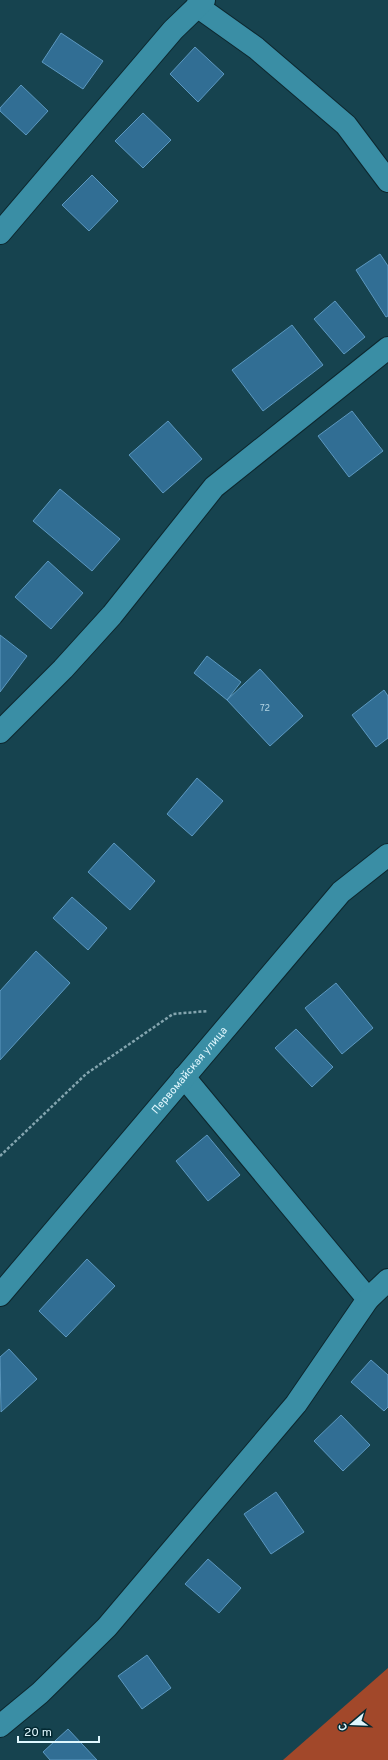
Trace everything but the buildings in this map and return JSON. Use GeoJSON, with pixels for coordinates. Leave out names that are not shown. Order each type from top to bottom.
{"type":"FeatureCollection","features":[{"type":"Feature","properties":{"kind":"street"},"geometry":{"type":"LineString","coordinates":[[0,233],[173,30],[200,3],[256,48],[346,125],[388,181]]}},
{"type":"Feature","properties":{"kind":"street"},"geometry":{"type":"LineString","coordinates":[[0,732],[63,669],[112,615],[214,486],[388,348]]}},
{"type":"Feature","properties":{"kind":"street","name":"Первомайская улица"},"geometry":{"type":"LineString","coordinates":[[0,1295],[341,892],[388,855]]}},
{"type":"Feature","properties":{"kind":"street"},"geometry":{"type":"LineString","coordinates":[[184,1077],[368,1299]]}},
{"type":"Feature","properties":{"kind":"street"},"geometry":{"type":"LineString","coordinates":[[0,1726],[40,1693],[112,1621],[296,1404],[368,1299],[388,1280]]}},
{"type":"Feature","properties":{"kind":"path"},"geometry":{"type":"LineString","coordinates":[[0,1156],[86,1074],[173,1014],[242,1008]]}},
{"type":"Feature","properties":{"kind":"shaded area"},"geometry":{"type":"Polygon","coordinates":[[[388,1668],[388,1760],[283,1760],[388,1668]]]}}]}
